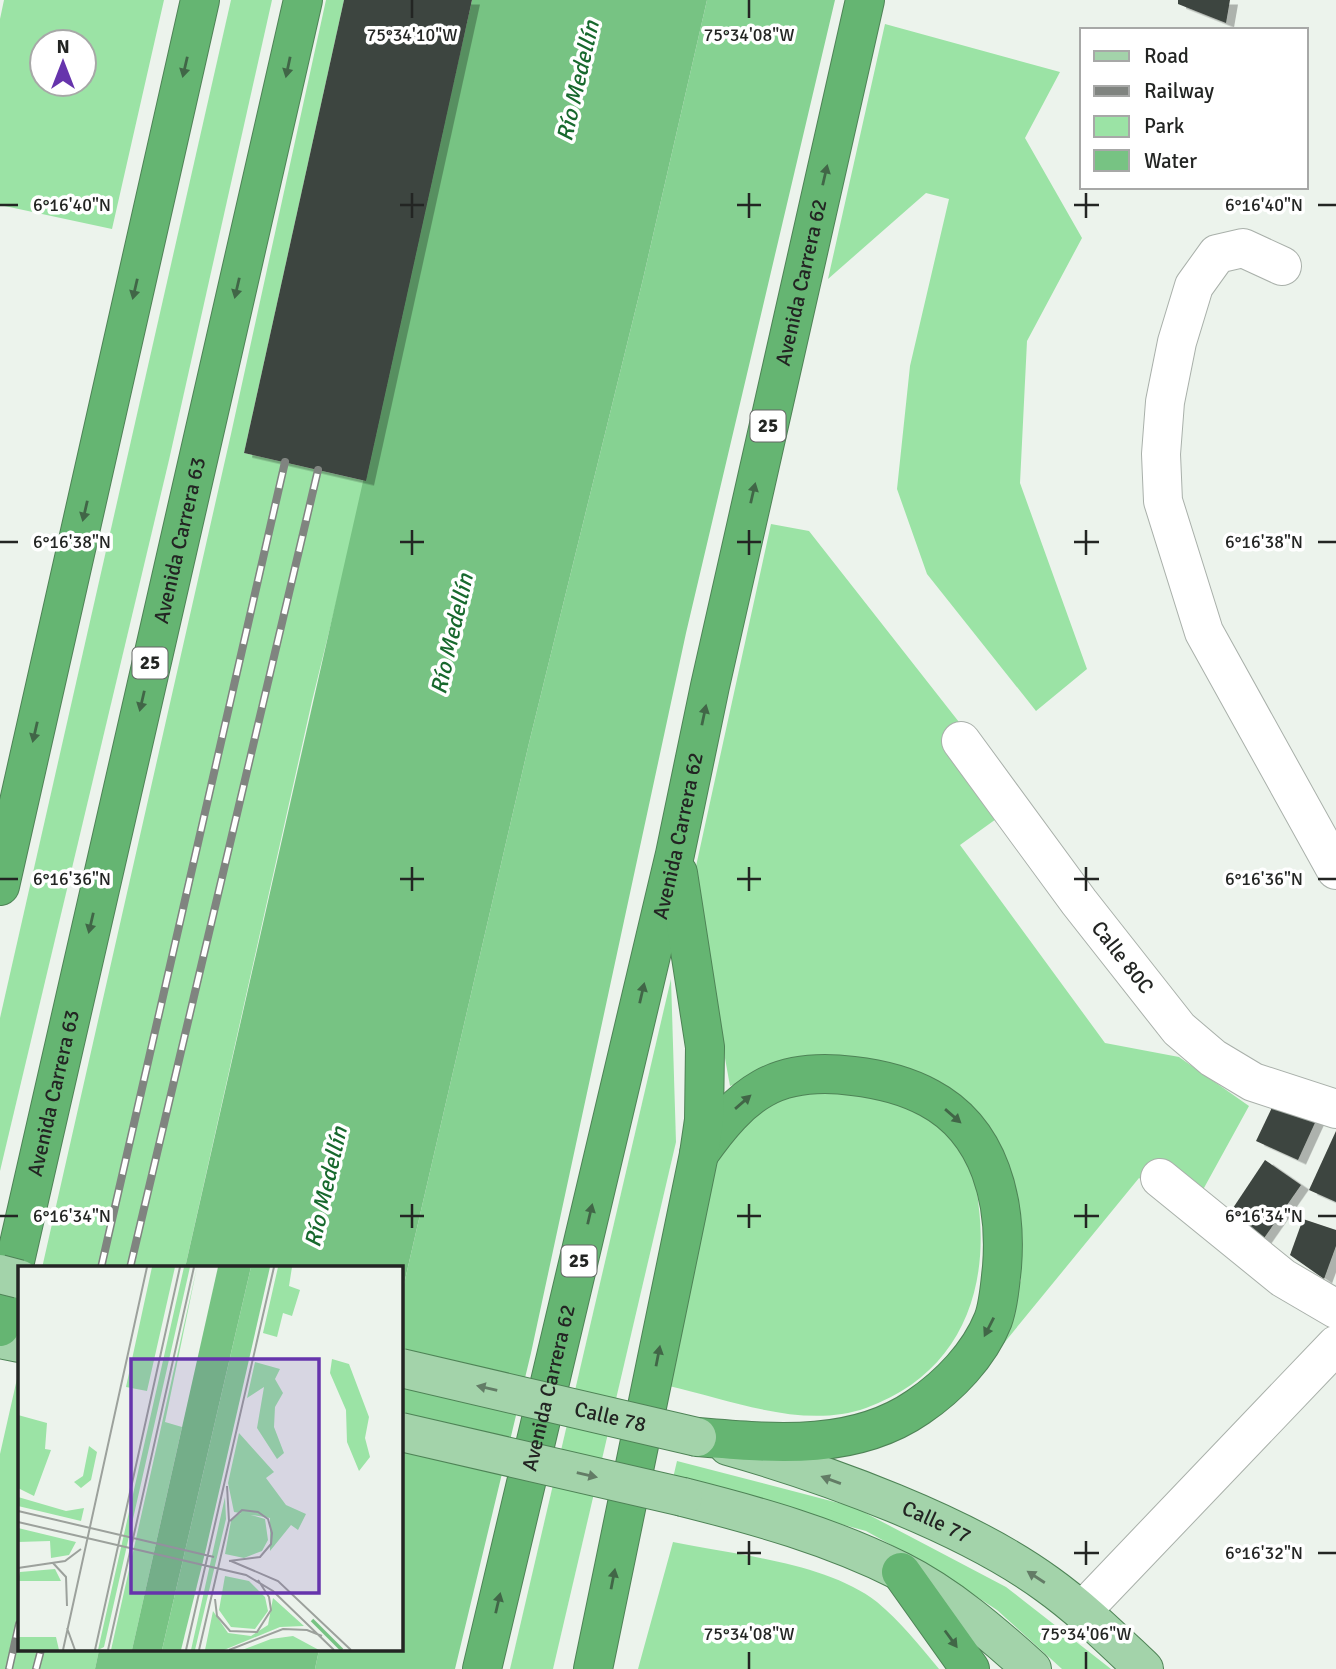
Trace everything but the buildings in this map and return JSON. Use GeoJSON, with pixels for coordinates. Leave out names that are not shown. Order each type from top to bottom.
{"type":"FeatureCollection","features":[{"type":"Feature","properties":{"kind":"highway"},"geometry":{"type":"LineString","coordinates":[[0,886],[200,0]]}},
{"type":"Feature","properties":{"kind":"highway","name":"Avenida Carrera 63"},"geometry":{"type":"LineString","coordinates":[[0,1327],[303,0]]}},
{"type":"Feature","properties":{"kind":"highway","name":"Avenida Carrera 62"},"geometry":{"type":"LineString","coordinates":[[482,1669],[675,853],[710,685],[865,0]]}},
{"type":"Feature","properties":{"kind":"highway"},"geometry":{"type":"LineString","coordinates":[[598,1658],[704,1120],[705,1047],[675,853]]}},
{"type":"Feature","properties":{"kind":"highway"},"geometry":{"type":"LineString","coordinates":[[697,1437],[779,1444],[836,1439],[885,1424],[917,1408],[972,1358],[994,1319],[1004,1239],[1000,1202],[990,1165],[977,1142],[949,1112],[905,1086],[841,1074],[790,1077],[762,1088],[744,1099],[722,1122],[699,1154]]}},
{"type":"Feature","properties":{"kind":"highway"},"geometry":{"type":"LineString","coordinates":[[901,1572],[970,1669]]}},
{"type":"Feature","properties":{"kind":"main road"},"geometry":{"type":"LineString","coordinates":[[0,1274],[18,1279]]}},
{"type":"Feature","properties":{"kind":"main road"},"geometry":{"type":"LineString","coordinates":[[0,1339],[18,1343]]}},
{"type":"Feature","properties":{"kind":"main road","name":"Calle 78"},"geometry":{"type":"LineString","coordinates":[[402,1368],[697,1437]]}},
{"type":"Feature","properties":{"kind":"main road"},"geometry":{"type":"LineString","coordinates":[[402,1432],[683,1497],[804,1530],[901,1572],[968,1616],[1032,1669]]}},
{"type":"Feature","properties":{"kind":"main road","name":"Calle 77"},"geometry":{"type":"LineString","coordinates":[[697,1437],[848,1486],[968,1538],[1013,1561],[1082,1611],[1144,1669]]}},
{"type":"Feature","properties":{"kind":"street"},"geometry":{"type":"LineString","coordinates":[[1282,266],[1243,248],[1217,254],[1194,286],[1177,342],[1165,402],[1161,454],[1163,500],[1204,632],[1336,870]]}},
{"type":"Feature","properties":{"kind":"street","name":"Calle 80C"},"geometry":{"type":"LineString","coordinates":[[961,741],[1079,902],[1180,1030],[1213,1058],[1254,1082],[1336,1109]]}},
{"type":"Feature","properties":{"kind":"street"},"geometry":{"type":"LineString","coordinates":[[1160,1178],[1283,1278],[1336,1309]]}},
{"type":"Feature","properties":{"kind":"street"},"geometry":{"type":"LineString","coordinates":[[1082,1611],[1336,1345]]}},
{"type":"Feature","properties":{"kind":"green space"},"geometry":{"type":"Polygon","coordinates":[[[4,0],[164,0],[112,229],[0,205],[0,19],[4,0]]]}},
{"type":"Feature","properties":{"kind":"green space"},"geometry":{"type":"Polygon","coordinates":[[[231,0],[272,0],[169,460],[0,1171],[0,1018],[231,0]]]}},
{"type":"Feature","properties":{"kind":"green space"},"geometry":{"type":"Polygon","coordinates":[[[326,0],[344,0],[244,453],[366,481],[312,701],[185,1266],[42,1266],[231,434],[326,0]]]}},
{"type":"Feature","properties":{"kind":"green space"},"geometry":{"type":"Polygon","coordinates":[[[885,24],[1060,72],[1025,138],[1082,238],[1027,341],[1020,483],[1087,669],[1036,711],[927,574],[897,489],[910,366],[949,199],[926,193],[828,279],[885,24]]]}},
{"type":"Feature","properties":{"kind":"green space"},"geometry":{"type":"Polygon","coordinates":[[[771,524],[809,531],[1021,801],[960,845],[1105,1043],[1179,1057],[1249,1106],[1188,1217],[1139,1178],[986,1365],[1021,1280],[1017,1193],[988,1130],[775,1068],[730,1086],[693,880],[771,524]]]}},
{"type":"Feature","properties":{"kind":"green space"},"geometry":{"type":"Polygon","coordinates":[[[671,979],[676,1142],[553,1669],[510,1669],[671,979]]]}},
{"type":"Feature","properties":{"kind":"green space"},"geometry":{"type":"Polygon","coordinates":[[[816,1086],[907,1106],[940,1123],[960,1142],[975,1180],[981,1242],[971,1303],[960,1330],[944,1354],[923,1376],[897,1394],[866,1408],[842,1414],[818,1416],[768,1410],[669,1386],[713,1153],[745,1113],[816,1086]]]}},
{"type":"Feature","properties":{"kind":"green space"},"geometry":{"type":"Polygon","coordinates":[[[18,1374],[18,1652],[99,1652],[95,1669],[0,1669],[0,1454],[18,1374]]]}},
{"type":"Feature","properties":{"kind":"green space"},"geometry":{"type":"Polygon","coordinates":[[[677,1461],[854,1507],[1006,1587],[1111,1669],[1062,1669],[997,1610],[933,1568],[866,1531],[673,1478],[677,1461]]]}},
{"type":"Feature","properties":{"kind":"green space"},"geometry":{"type":"Polygon","coordinates":[[[673,1542],[779,1562],[856,1588],[894,1617],[939,1669],[638,1669],[673,1542]]]}},
{"type":"Feature","properties":{"kind":"shaded area"},"geometry":{"type":"Polygon","coordinates":[[[707,0],[835,0],[686,633],[531,1353],[455,1669],[315,1669],[319,1652],[402,1652],[402,1293],[529,743],[643,279],[707,0]]]}},
{"type":"Feature","properties":{"kind":"water","name":"Río Medellín"},"geometry":{"type":"Polygon","coordinates":[[[472,0],[707,0],[643,279],[529,743],[402,1293],[402,1266],[185,1266],[472,0]]]}},
{"type":"Feature","properties":{"kind":"water"},"geometry":{"type":"Polygon","coordinates":[[[99,1652],[319,1652],[315,1669],[95,1669],[99,1652]]]}},
{"type":"Feature","properties":{"kind":"railway"},"geometry":{"type":"LineString","coordinates":[[101,1266],[285,462]]}},
{"type":"Feature","properties":{"kind":"railway"},"geometry":{"type":"LineString","coordinates":[[130,1266],[318,470]]}},
{"type":"Feature","properties":{"kind":"railway"},"geometry":{"type":"LineString","coordinates":[[9,1669],[18,1628]]}},
{"type":"Feature","properties":{"kind":"railway"},"geometry":{"type":"LineString","coordinates":[[36,1669],[40,1652]]}}]}
